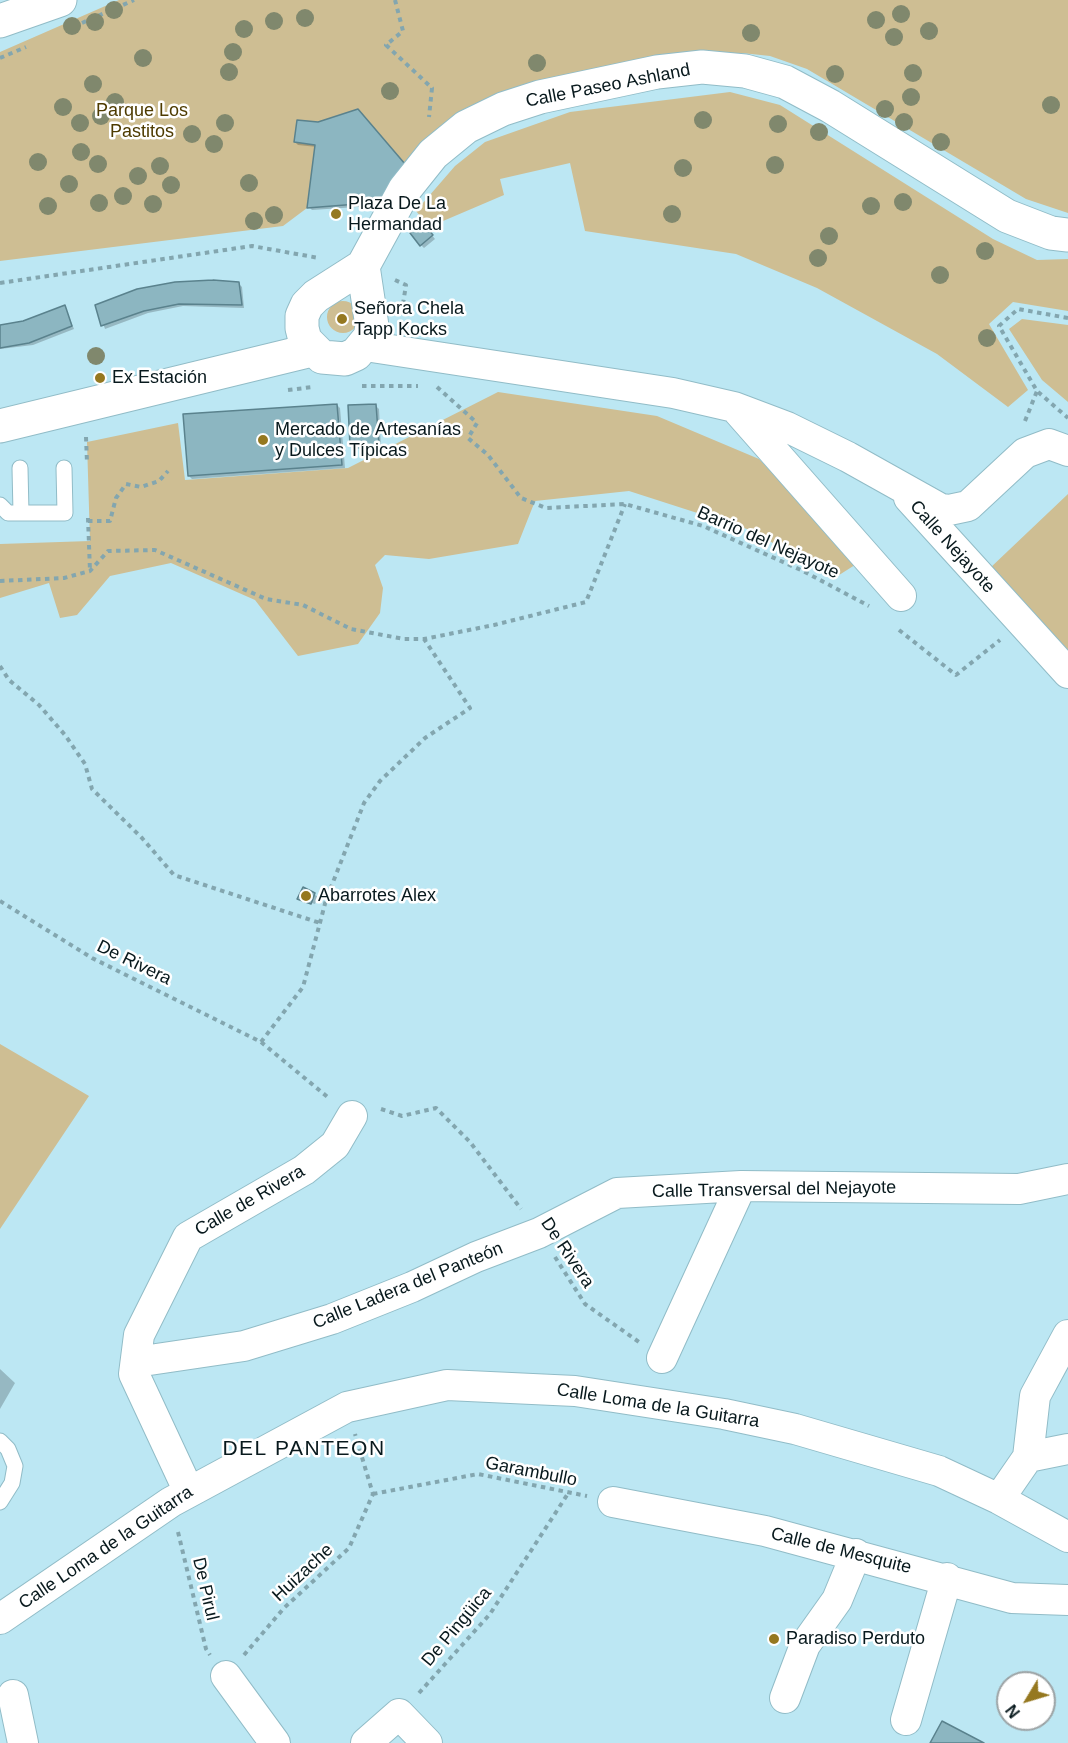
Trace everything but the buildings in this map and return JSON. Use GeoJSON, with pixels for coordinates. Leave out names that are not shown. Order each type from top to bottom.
{"type":"FeatureCollection","features":[{"type":"Feature","properties":{"kind":"street"},"geometry":{"type":"LineString","coordinates":[[0,21],[60,0]]}},
{"type":"Feature","properties":{"kind":"street","name":"Calle Paseo Ashland"},"geometry":{"type":"LineString","coordinates":[[312,350],[302,328],[308,305],[316,296],[363,266],[405,189],[433,154],[466,127],[503,109],[540,97],[657,72],[702,68],[745,71],[785,82],[830,106],[1007,216],[1051,233],[1068,236]]}},
{"type":"Feature","properties":{"kind":"street"},"geometry":{"type":"LineString","coordinates":[[0,426],[312,350],[322,357],[333,360],[356,354],[368,331],[363,266]]}},
{"type":"Feature","properties":{"kind":"street"},"geometry":{"type":"LineString","coordinates":[[368,331],[734,406],[787,427],[848,457],[899,487]]}},
{"type":"Feature","properties":{"kind":"street"},"geometry":{"type":"LineString","coordinates":[[734,406],[891,610]]}},
{"type":"Feature","properties":{"kind":"street","name":"Calle Nejayote"},"geometry":{"type":"LineString","coordinates":[[899,487],[941,509],[959,510],[968,506],[1025,453],[1049,444],[1068,451]]}},
{"type":"Feature","properties":{"kind":"street","name":"Calle Nejayote"},"geometry":{"type":"LineString","coordinates":[[899,487],[1068,673]]}},
{"type":"Feature","properties":{"kind":"street","name":"Calle de Rivera"},"geometry":{"type":"LineString","coordinates":[[180,1497],[134,1374],[139,1335],[188,1237],[304,1170],[335,1145],[351,1116]]}},
{"type":"Feature","properties":{"kind":"street","name":"Calle Transversal del Nejayote"},"geometry":{"type":"LineString","coordinates":[[1020,1188],[1068,1179]]}},
{"type":"Feature","properties":{"kind":"street"},"geometry":{"type":"LineString","coordinates":[[662,1358],[741,1186]]}},
{"type":"Feature","properties":{"kind":"street","name":"Calle Transversal del Nejayote"},"geometry":{"type":"LineString","coordinates":[[539,1233],[617,1193],[741,1186],[1020,1188],[1068,1194]]}},
{"type":"Feature","properties":{"kind":"street","name":"Calle Ladera del Panteón"},"geometry":{"type":"LineString","coordinates":[[136,1362],[244,1346],[332,1320],[476,1257],[539,1233]]}},
{"type":"Feature","properties":{"kind":"street"},"geometry":{"type":"LineString","coordinates":[[999,1499],[1028,1457],[1035,1396],[1068,1335]]}},
{"type":"Feature","properties":{"kind":"street","name":"Calle Loma de la Guitarra"},"geometry":{"type":"LineString","coordinates":[[0,1619],[180,1497],[346,1407],[447,1385],[575,1391],[724,1414],[795,1429],[939,1471],[999,1499],[1068,1537]]}},
{"type":"Feature","properties":{"kind":"street"},"geometry":{"type":"LineString","coordinates":[[1028,1457],[1068,1449]]}},
{"type":"Feature","properties":{"kind":"street","name":"Calle de Mesquite"},"geometry":{"type":"LineString","coordinates":[[613,1502],[765,1531],[947,1578],[1012,1598],[1068,1604]]}},
{"type":"Feature","properties":{"kind":"street"},"geometry":{"type":"LineString","coordinates":[[785,1698],[805,1645],[837,1600],[856,1554]]}},
{"type":"Feature","properties":{"kind":"street"},"geometry":{"type":"LineString","coordinates":[[906,1719],[947,1578]]}},
{"type":"Feature","properties":{"kind":"street"},"geometry":{"type":"LineString","coordinates":[[226,1676],[275,1743]]}},
{"type":"Feature","properties":{"kind":"street"},"geometry":{"type":"LineString","coordinates":[[13,1695],[23,1743]]}},
{"type":"Feature","properties":{"kind":"street"},"geometry":{"type":"LineString","coordinates":[[366,1743],[399,1714],[427,1743]]}},
{"type":"Feature","properties":{"kind":"lane"},"geometry":{"type":"LineString","coordinates":[[20,468],[21,513]]}},
{"type":"Feature","properties":{"kind":"lane"},"geometry":{"type":"LineString","coordinates":[[0,505],[8,513],[64,513],[64,468]]}},
{"type":"Feature","properties":{"kind":"lane"},"geometry":{"type":"LineString","coordinates":[[0,1441],[8,1449],[15,1467],[12,1483],[0,1502]]}},
{"type":"Feature","properties":{"kind":"path"},"geometry":{"type":"LineString","coordinates":[[395,0],[403,32],[386,45],[432,88],[428,126]]}},
{"type":"Feature","properties":{"kind":"path"},"geometry":{"type":"LineString","coordinates":[[0,283],[252,246],[321,258]]}},
{"type":"Feature","properties":{"kind":"path"},"geometry":{"type":"LineString","coordinates":[[1068,318],[1018,309],[999,326],[1037,392],[1068,418]]}},
{"type":"Feature","properties":{"kind":"path","name":"Barrio del Nejayote"},"geometry":{"type":"LineString","coordinates":[[435,386],[477,423],[468,438],[488,455],[521,498],[546,508],[625,504],[703,526],[891,610],[899,630],[956,675],[1001,639]]}},
{"type":"Feature","properties":{"kind":"path"},"geometry":{"type":"LineString","coordinates":[[88,521],[110,521],[116,498],[126,484],[141,487],[159,481],[168,471]]}},
{"type":"Feature","properties":{"kind":"path"},"geometry":{"type":"LineString","coordinates":[[0,581],[64,578],[90,571],[108,551],[155,550],[266,599],[303,605],[351,629],[404,639],[424,639],[494,625],[586,602],[625,504]]}},
{"type":"Feature","properties":{"kind":"path"},"geometry":{"type":"LineString","coordinates":[[891,610],[899,630]]}},
{"type":"Feature","properties":{"kind":"path"},"geometry":{"type":"LineString","coordinates":[[0,666],[9,680],[39,705],[64,735],[85,764],[92,789],[142,838],[174,875],[320,923],[326,900],[364,803],[380,782],[425,738],[470,708],[424,639]]}},
{"type":"Feature","properties":{"kind":"path","name":"De Rivera"},"geometry":{"type":"LineString","coordinates":[[0,901],[92,958],[261,1042],[303,987],[320,923]]}},
{"type":"Feature","properties":{"kind":"path","name":"De Rivera"},"geometry":{"type":"LineString","coordinates":[[436,1108],[470,1142],[539,1233],[585,1304],[662,1358]]}},
{"type":"Feature","properties":{"kind":"path"},"geometry":{"type":"LineString","coordinates":[[346,1407],[373,1494]]}},
{"type":"Feature","properties":{"kind":"path","name":"Garambullo"},"geometry":{"type":"LineString","coordinates":[[373,1494],[478,1474],[613,1502]]}},
{"type":"Feature","properties":{"kind":"path","name":"De Pingüica"},"geometry":{"type":"LineString","coordinates":[[399,1714],[490,1614],[569,1492]]}},
{"type":"Feature","properties":{"kind":"path","name":"Huizache"},"geometry":{"type":"LineString","coordinates":[[226,1676],[284,1608],[349,1548],[373,1494]]}},
{"type":"Feature","properties":{"kind":"path","name":"De Pirul"},"geometry":{"type":"LineString","coordinates":[[180,1497],[206,1649],[226,1676]]}},
{"type":"Feature","properties":{"kind":"green space","name":"Parque Los Pastitos"},"geometry":{"type":"Polygon","coordinates":[[[119,0],[1068,0],[1068,213],[1026,199],[807,69],[770,56],[742,53],[608,70],[411,171],[358,109],[318,122],[297,120],[294,142],[315,145],[307,208],[283,226],[0,261],[0,52],[119,0]]]}},
{"type":"Feature","properties":{"kind":"green space"},"geometry":{"type":"Polygon","coordinates":[[[730,92],[780,105],[993,239],[1037,260],[1068,259],[1068,311],[1013,302],[989,324],[1028,390],[1008,407],[937,354],[817,288],[736,254],[585,231],[570,163],[500,179],[504,195],[429,227],[416,211],[455,166],[485,142],[570,112],[730,92]]]}},
{"type":"Feature","properties":{"kind":"green space"},"geometry":{"type":"Polygon","coordinates":[[[343,301],[354,306],[359,317],[354,328],[343,333],[332,328],[327,317],[332,306],[343,301]]]}},
{"type":"Feature","properties":{"kind":"green space"},"geometry":{"type":"Polygon","coordinates":[[[1022,319],[1068,325],[1068,402],[1042,380],[1009,329],[1022,319]]]}},
{"type":"Feature","properties":{"kind":"green space"},"geometry":{"type":"Polygon","coordinates":[[[498,392],[657,416],[759,459],[858,563],[836,577],[747,529],[629,491],[535,501],[518,544],[429,559],[385,555],[375,565],[383,588],[380,613],[358,644],[298,656],[255,600],[171,563],[110,576],[77,615],[60,618],[49,583],[0,598],[0,544],[90,541],[87,442],[178,423],[185,480],[348,468],[498,392]]]}},
{"type":"Feature","properties":{"kind":"green space"},"geometry":{"type":"Polygon","coordinates":[[[1068,494],[1068,652],[989,569],[1068,494]]]}},
{"type":"Feature","properties":{"kind":"green space"},"geometry":{"type":"Polygon","coordinates":[[[0,1044],[89,1096],[0,1229],[0,1044]]]}},
{"type":"Feature","properties":{"kind":"place","name":"Plaza De La Hermandad"},"geometry":{"type":"Point","coordinates":[336,214]}},
{"type":"Feature","properties":{"kind":"place","name":"Señora Chela Tapp Kocks"},"geometry":{"type":"Point","coordinates":[342,319]}},
{"type":"Feature","properties":{"kind":"place","name":"Ex Estación"},"geometry":{"type":"Point","coordinates":[100,378]}},
{"type":"Feature","properties":{"kind":"place","name":"Mercado de Artesanías y Dulces Típicas"},"geometry":{"type":"Point","coordinates":[263,440]}},
{"type":"Feature","properties":{"kind":"place","name":"Abarrotes Alex"},"geometry":{"type":"Point","coordinates":[306,896]}},
{"type":"Feature","properties":{"kind":"place","name":"Paradiso Perduto"},"geometry":{"type":"Point","coordinates":[774,1639]}},
{"type":"Feature","properties":{"kind":"district","name":"DEL PANTEON"},"geometry":{"type":"Point","coordinates":[304,1449]}}]}
